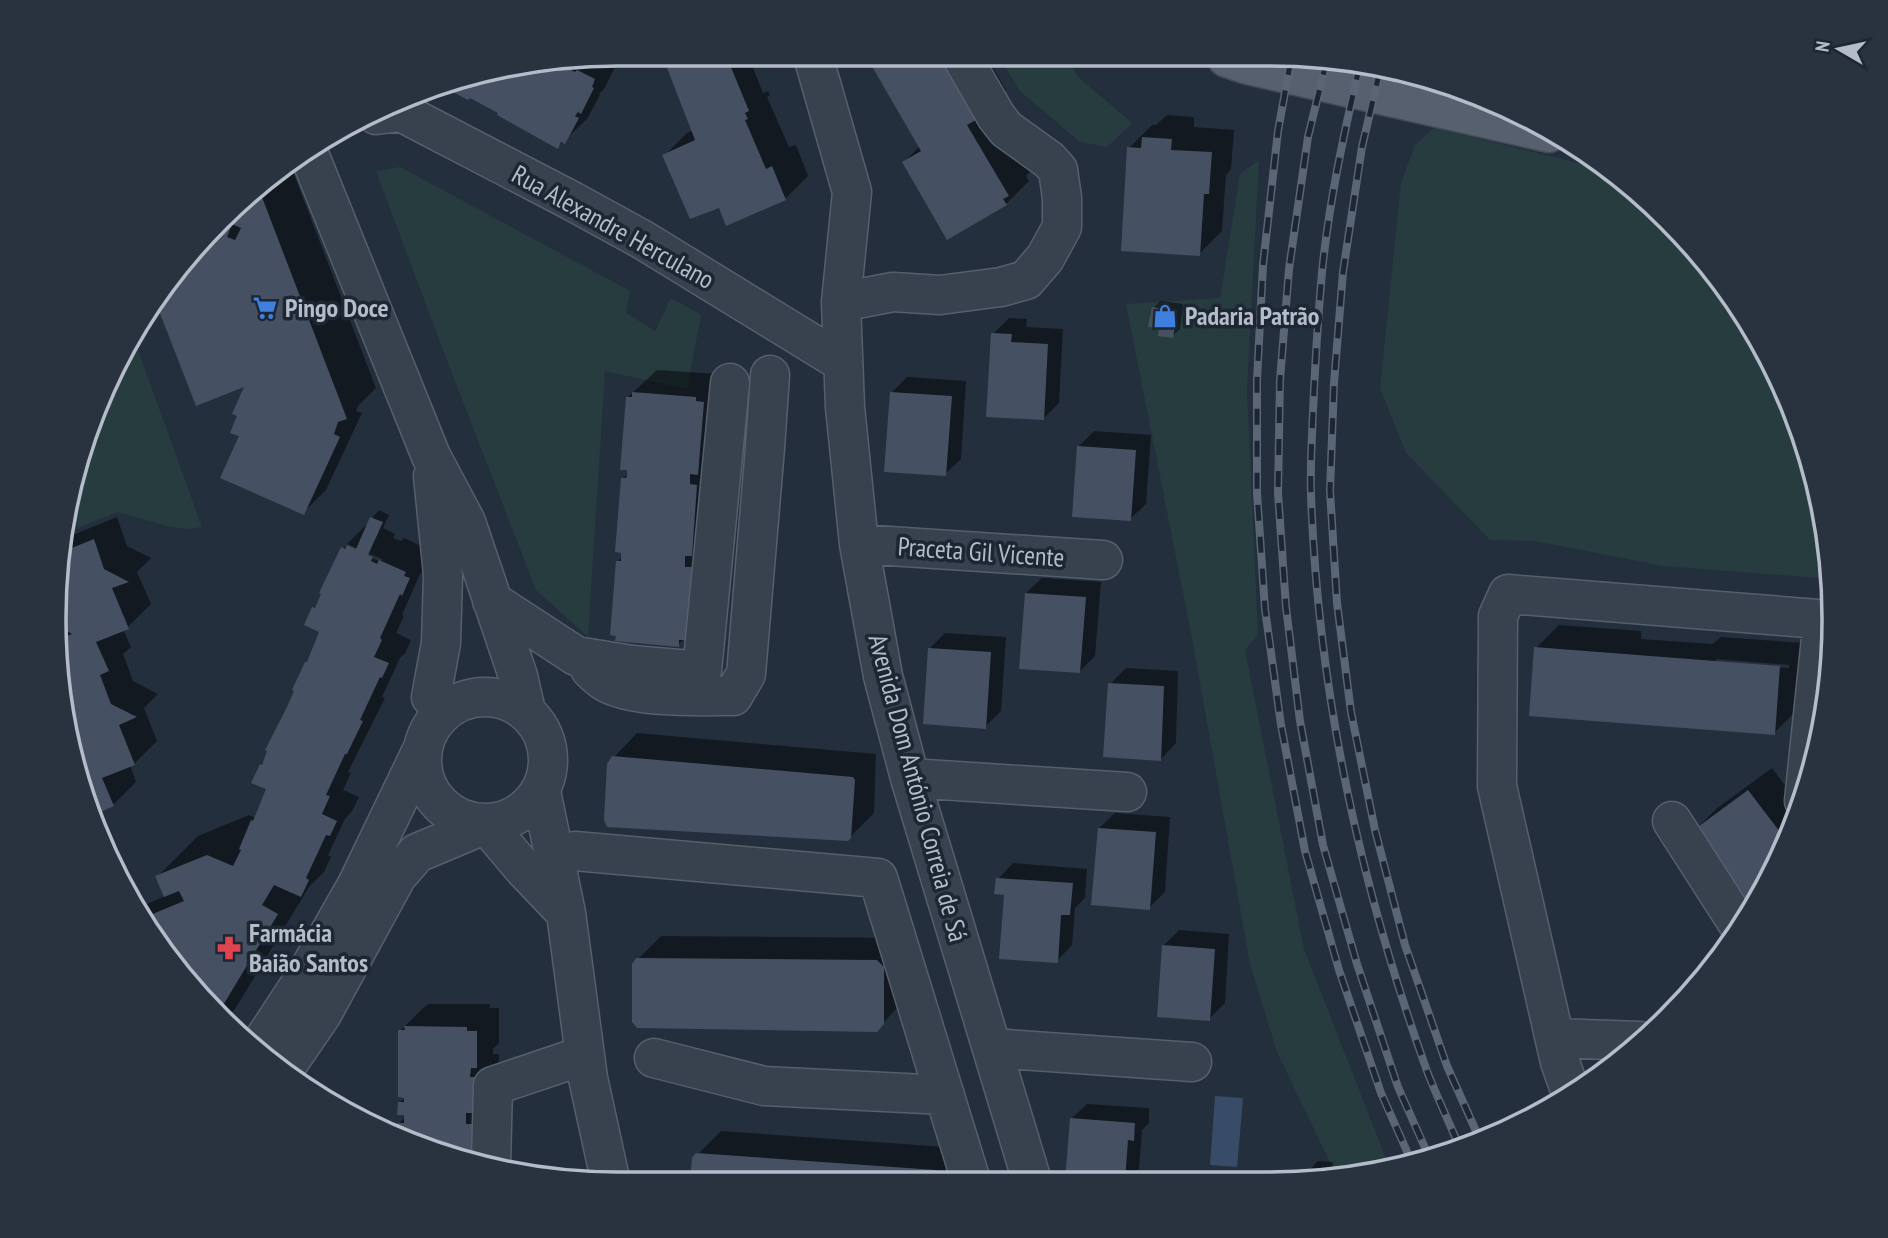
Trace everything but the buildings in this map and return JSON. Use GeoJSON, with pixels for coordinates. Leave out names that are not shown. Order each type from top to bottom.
{"type":"FeatureCollection","features":[{"type":"Feature","properties":{"kind":"main road"},"geometry":{"type":"LineString","coordinates":[[1252,66],[1516,125]]}},
{"type":"Feature","properties":{"kind":"street","name":"Avenida Dom António Correia de Sá"},"geometry":{"type":"LineString","coordinates":[[816,66],[852,192],[841,302],[842,362],[859,544],[883,676],[910,778],[1029,1172]]}},
{"type":"Feature","properties":{"kind":"street"},"geometry":{"type":"LineString","coordinates":[[841,302],[893,292],[940,295],[1001,287],[1026,280],[1045,258],[1062,227],[1058,170],[1049,160],[1006,129],[967,66]]}},
{"type":"Feature","properties":{"kind":"street","name":"Rua Alexandre Herculano"},"geometry":{"type":"LineString","coordinates":[[398,113],[643,240],[842,362]]}},
{"type":"Feature","properties":{"kind":"street"},"geometry":{"type":"LineString","coordinates":[[312,160],[431,456],[466,522],[526,710]]}},
{"type":"Feature","properties":{"kind":"street"},"geometry":{"type":"LineString","coordinates":[[492,601],[576,656],[606,683],[637,692],[682,696],[733,696],[746,674],[770,375]]}},
{"type":"Feature","properties":{"kind":"street"},"geometry":{"type":"LineString","coordinates":[[576,656],[702,671],[730,383]]}},
{"type":"Feature","properties":{"kind":"street"},"geometry":{"type":"LineString","coordinates":[[431,456],[443,575],[441,643],[431,697],[444,711]]}},
{"type":"Feature","properties":{"kind":"street","name":"Praceta Gil Vicente"},"geometry":{"type":"LineString","coordinates":[[859,544],[1103,560]]}},
{"type":"Feature","properties":{"kind":"street"},"geometry":{"type":"LineString","coordinates":[[1568,1083],[1560,1062],[1497,786],[1498,616],[1508,594],[1822,620]]}},
{"type":"Feature","properties":{"kind":"street"},"geometry":{"type":"LineString","coordinates":[[263,1041],[303,980],[357,885],[422,750],[429,729],[444,711],[463,700],[485,696],[506,700],[526,710],[540,727],[548,748],[548,770],[541,791],[527,808],[508,820],[486,824],[417,853],[397,876],[322,1014],[289,1062]]}},
{"type":"Feature","properties":{"kind":"street"},"geometry":{"type":"LineString","coordinates":[[422,750],[423,772],[430,793],[445,810],[463,820],[486,824],[566,913]]}},
{"type":"Feature","properties":{"kind":"street"},"geometry":{"type":"LineString","coordinates":[[910,778],[1127,792]]}},
{"type":"Feature","properties":{"kind":"street"},"geometry":{"type":"LineString","coordinates":[[541,791],[566,913],[585,1055],[608,1171]]}},
{"type":"Feature","properties":{"kind":"street"},"geometry":{"type":"LineString","coordinates":[[1672,821],[1734,917]]}},
{"type":"Feature","properties":{"kind":"street"},"geometry":{"type":"LineString","coordinates":[[575,851],[878,878],[968,1172]]}},
{"type":"Feature","properties":{"kind":"street"},"geometry":{"type":"LineString","coordinates":[[1555,1038],[1625,1040]]}},
{"type":"Feature","properties":{"kind":"street"},"geometry":{"type":"LineString","coordinates":[[992,1048],[1192,1062]]}},
{"type":"Feature","properties":{"kind":"street"},"geometry":{"type":"LineString","coordinates":[[491,1156],[494,1086],[585,1055]]}},
{"type":"Feature","properties":{"kind":"street"},"geometry":{"type":"LineString","coordinates":[[654,1058],[764,1086],[945,1095]]}},
{"type":"Feature","properties":{"kind":"green space"},"geometry":{"type":"Polygon","coordinates":[[[1005,66],[1072,66],[1079,78],[1132,123],[1107,147],[1080,142],[1020,91],[1005,66]]]}},
{"type":"Feature","properties":{"kind":"green space"},"geometry":{"type":"Polygon","coordinates":[[[1434,128],[1581,164],[1660,228],[1728,312],[1765,375],[1803,476],[1817,547],[1820,578],[1663,566],[1535,541],[1490,540],[1406,453],[1380,388],[1401,183],[1415,145],[1434,128]]]}},
{"type":"Feature","properties":{"kind":"green space"},"geometry":{"type":"Polygon","coordinates":[[[1259,160],[1247,389],[1258,635],[1245,650],[1304,949],[1386,1159],[1341,1167],[1333,1168],[1277,1052],[1250,964],[1192,638],[1126,304],[1220,298],[1240,174],[1259,160]]]}},
{"type":"Feature","properties":{"kind":"green space"},"geometry":{"type":"Polygon","coordinates":[[[400,167],[630,291],[626,313],[655,331],[671,298],[701,315],[687,389],[605,371],[588,637],[536,590],[376,171],[400,167]]]}},
{"type":"Feature","properties":{"kind":"green space"},"geometry":{"type":"Polygon","coordinates":[[[138,349],[202,527],[170,527],[118,512],[78,528],[76,520],[85,476],[96,441],[123,376],[138,349]]]}},
{"type":"Feature","properties":{"kind":"water"},"geometry":{"type":"Polygon","coordinates":[[[1215,1096],[1243,1098],[1237,1167],[1210,1165],[1215,1096]]]}},
{"type":"Feature","properties":{"kind":"railway"},"geometry":{"type":"LineString","coordinates":[[1290,67],[1278,131],[1263,265],[1257,380],[1257,493],[1265,609],[1281,725],[1305,851],[1339,970],[1381,1093],[1408,1154]]}},
{"type":"Feature","properties":{"kind":"railway"},"geometry":{"type":"LineString","coordinates":[[1324,70],[1308,137],[1289,269],[1280,380],[1278,493],[1286,607],[1300,721],[1323,845],[1357,964],[1398,1087],[1425,1149]]}},
{"type":"Feature","properties":{"kind":"railway"},"geometry":{"type":"LineString","coordinates":[[1358,74],[1338,168],[1322,272],[1311,464],[1315,569],[1333,715],[1363,859],[1403,1001],[1427,1071],[1456,1138]]}},
{"type":"Feature","properties":{"kind":"railway"},"geometry":{"type":"LineString","coordinates":[[1378,77],[1362,147],[1343,272],[1334,383],[1330,491],[1337,603],[1351,712],[1375,830],[1405,945],[1447,1066],[1476,1131]]}},
{"type":"Feature","properties":{"kind":"place","name":"Pingo Doce"},"geometry":{"type":"Point","coordinates":[265,308]}},
{"type":"Feature","properties":{"kind":"place","name":"Padaria Patrão"},"geometry":{"type":"Point","coordinates":[1165,316]}},
{"type":"Feature","properties":{"kind":"place","name":"Farmácia Baião Santos"},"geometry":{"type":"Point","coordinates":[229,948]}}]}
